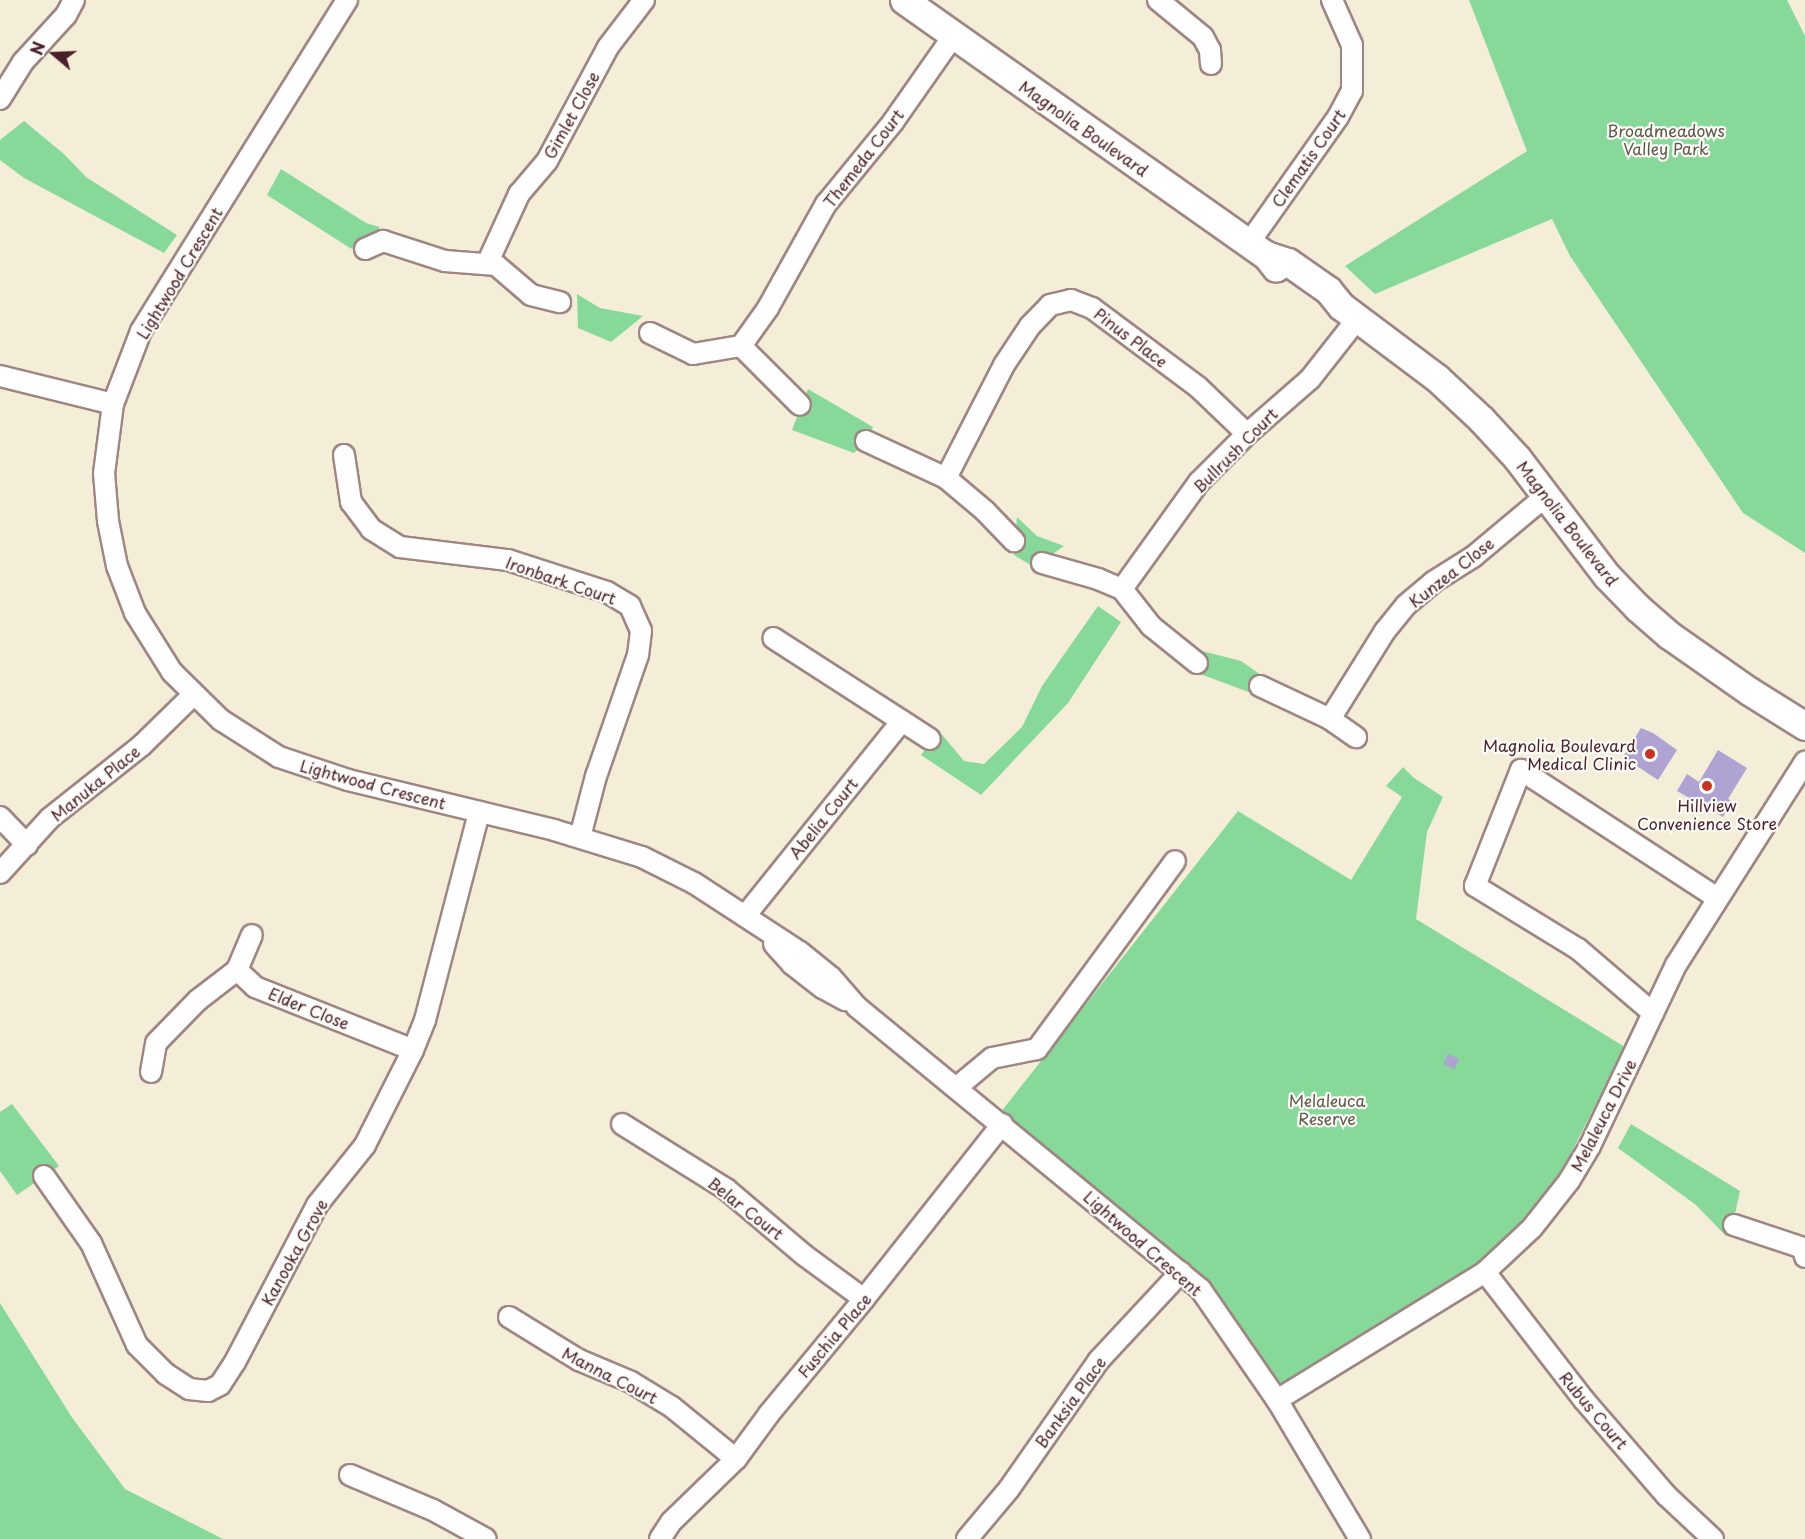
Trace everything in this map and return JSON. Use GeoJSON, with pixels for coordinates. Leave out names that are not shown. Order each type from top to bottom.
{"type":"FeatureCollection","features":[{"type":"Feature","properties":{"kind":"street"},"geometry":{"type":"LineString","coordinates":[[0,99],[23,62],[66,15],[74,0]]}},
{"type":"Feature","properties":{"kind":"street","name":"Lightwood Crescent"},"geometry":{"type":"LineString","coordinates":[[347,0],[141,332],[113,404],[104,473],[108,521],[117,566],[135,613],[172,672],[221,720],[279,757],[348,780],[580,837],[642,857],[694,883],[750,920],[792,964],[823,988],[857,1007],[1201,1290],[1277,1400],[1360,1539]]}},
{"type":"Feature","properties":{"kind":"street","name":"Gimlet Close"},"geometry":{"type":"LineString","coordinates":[[487,264],[519,194],[547,161],[608,47],[644,0]]}},
{"type":"Feature","properties":{"kind":"street","name":"Magnolia Boulevard"},"geometry":{"type":"LineString","coordinates":[[904,0],[1257,249],[1280,272],[1311,295],[1349,312],[1437,378],[1481,419],[1517,458],[1607,576],[1638,608],[1688,649],[1805,726]]}},
{"type":"Feature","properties":{"kind":"street"},"geometry":{"type":"LineString","coordinates":[[1158,0],[1203,37],[1210,50],[1210,64]]}},
{"type":"Feature","properties":{"kind":"street","name":"Clematis Court"},"geometry":{"type":"LineString","coordinates":[[1257,249],[1352,91],[1352,45],[1332,0]]}},
{"type":"Feature","properties":{"kind":"street","name":"Themeda Court"},"geometry":{"type":"LineString","coordinates":[[741,346],[768,308],[826,204],[893,122],[954,35]]}},
{"type":"Feature","properties":{"kind":"street"},"geometry":{"type":"LineString","coordinates":[[365,249],[383,241],[445,261],[496,265],[531,294],[560,302]]}},
{"type":"Feature","properties":{"kind":"street","name":"Pinus Place"},"geometry":{"type":"LineString","coordinates":[[946,478],[1004,365],[1030,326],[1050,305],[1071,300],[1092,308],[1198,387],[1247,434]]}},
{"type":"Feature","properties":{"kind":"street","name":"Bullrush Court"},"geometry":{"type":"LineString","coordinates":[[1122,589],[1199,482],[1247,434],[1310,379],[1349,312]]}},
{"type":"Feature","properties":{"kind":"street"},"geometry":{"type":"LineString","coordinates":[[650,333],[693,354],[741,346],[800,405]]}},
{"type":"Feature","properties":{"kind":"street"},"geometry":{"type":"LineString","coordinates":[[0,376],[113,404]]}},
{"type":"Feature","properties":{"kind":"street"},"geometry":{"type":"LineString","coordinates":[[866,441],[946,478],[986,511],[1014,541]]}},
{"type":"Feature","properties":{"kind":"street","name":"Ironbark Court"},"geometry":{"type":"LineString","coordinates":[[344,455],[351,502],[371,529],[400,548],[508,560],[607,592],[630,606],[641,631],[638,655],[596,776],[580,837]]}},
{"type":"Feature","properties":{"kind":"street","name":"Kunzea Close"},"geometry":{"type":"LineString","coordinates":[[1330,720],[1385,631],[1406,606],[1432,582],[1473,557],[1546,496]]}},
{"type":"Feature","properties":{"kind":"street"},"geometry":{"type":"LineString","coordinates":[[1042,563],[1098,579],[1122,589],[1151,626],[1197,663]]}},
{"type":"Feature","properties":{"kind":"street"},"geometry":{"type":"LineString","coordinates":[[773,638],[930,739]]}},
{"type":"Feature","properties":{"kind":"street"},"geometry":{"type":"LineString","coordinates":[[1260,686],[1330,720],[1356,737]]}},
{"type":"Feature","properties":{"kind":"street","name":"Manuka Place"},"geometry":{"type":"LineString","coordinates":[[0,873],[50,818],[142,745],[193,695]]}},
{"type":"Feature","properties":{"kind":"street","name":"Abelia Court"},"geometry":{"type":"LineString","coordinates":[[750,920],[902,721]]}},
{"type":"Feature","properties":{"kind":"street","name":"Melaleuca Drive"},"geometry":{"type":"LineString","coordinates":[[1277,1400],[1485,1272],[1532,1228],[1569,1181],[1590,1146],[1676,965],[1717,897],[1805,762]]}},
{"type":"Feature","properties":{"kind":"street"},"geometry":{"type":"LineString","coordinates":[[1653,1013],[1578,950],[1475,886],[1521,770],[1717,897]]}},
{"type":"Feature","properties":{"kind":"street","name":"Kanooka Grove"},"geometry":{"type":"LineString","coordinates":[[44,1176],[91,1242],[138,1345],[166,1374],[189,1389],[208,1391],[225,1380],[317,1205],[365,1145],[413,1050],[425,1020],[479,812]]}},
{"type":"Feature","properties":{"kind":"street"},"geometry":{"type":"LineString","coordinates":[[0,817],[27,845]]}},
{"type":"Feature","properties":{"kind":"street"},"geometry":{"type":"LineString","coordinates":[[956,1088],[992,1058],[1037,1048],[1175,861]]}},
{"type":"Feature","properties":{"kind":"street"},"geometry":{"type":"LineString","coordinates":[[151,1072],[156,1043],[198,1000],[237,970],[252,935]]}},
{"type":"Feature","properties":{"kind":"street","name":"Elder Close"},"geometry":{"type":"LineString","coordinates":[[237,970],[255,987],[413,1050]]}},
{"type":"Feature","properties":{"kind":"street","name":"Belar Court"},"geometry":{"type":"LineString","coordinates":[[622,1124],[726,1189],[804,1255],[864,1299]]}},
{"type":"Feature","properties":{"kind":"street","name":"Fuschia Place"},"geometry":{"type":"LineString","coordinates":[[660,1539],[671,1522],[736,1459],[769,1414],[864,1299],[1002,1124]]}},
{"type":"Feature","properties":{"kind":"street"},"geometry":{"type":"LineString","coordinates":[[1734,1225],[1804,1250]]}},
{"type":"Feature","properties":{"kind":"street","name":"Banksia Place"},"geometry":{"type":"LineString","coordinates":[[967,1539],[1009,1489],[1099,1360],[1181,1272]]}},
{"type":"Feature","properties":{"kind":"street","name":"Rubus Court"},"geometry":{"type":"LineString","coordinates":[[1485,1272],[1584,1400],[1667,1496],[1713,1539]]}},
{"type":"Feature","properties":{"kind":"street","name":"Manna Court"},"geometry":{"type":"LineString","coordinates":[[509,1317],[579,1360],[631,1382],[672,1407],[736,1459]]}},
{"type":"Feature","properties":{"kind":"street"},"geometry":{"type":"LineString","coordinates":[[350,1475],[433,1510],[486,1539]]}},
{"type":"Feature","properties":{"kind":"green space","name":"Broadmeadows Valley Park"},"geometry":{"type":"Polygon","coordinates":[[[1469,0],[1787,0],[1805,36],[1805,553],[1743,513],[1570,256],[1552,219],[1375,294],[1345,266],[1527,151],[1469,0]]]}},
{"type":"Feature","properties":{"kind":"green space"},"geometry":{"type":"Polygon","coordinates":[[[24,121],[64,154],[86,177],[177,235],[164,253],[24,178],[0,160],[0,140],[24,121]]]}},
{"type":"Feature","properties":{"kind":"green space"},"geometry":{"type":"Polygon","coordinates":[[[281,169],[366,223],[380,227],[361,252],[350,248],[267,195],[281,169]]]}},
{"type":"Feature","properties":{"kind":"green space"},"geometry":{"type":"Polygon","coordinates":[[[577,294],[600,308],[643,316],[611,342],[578,328],[577,294]]]}},
{"type":"Feature","properties":{"kind":"green space"},"geometry":{"type":"Polygon","coordinates":[[[808,389],[873,427],[866,441],[854,453],[792,430],[808,389]]]}},
{"type":"Feature","properties":{"kind":"green space"},"geometry":{"type":"Polygon","coordinates":[[[1017,517],[1037,536],[1064,546],[1034,567],[1014,555],[1017,517]]]}},
{"type":"Feature","properties":{"kind":"green space"},"geometry":{"type":"Polygon","coordinates":[[[1098,606],[1121,622],[1068,703],[981,795],[921,755],[939,731],[964,761],[984,764],[1022,727],[1042,686],[1098,606]]]}},
{"type":"Feature","properties":{"kind":"green space"},"geometry":{"type":"Polygon","coordinates":[[[1202,651],[1241,661],[1261,675],[1260,686],[1254,694],[1192,671],[1202,651]]]}},
{"type":"Feature","properties":{"kind":"green space","name":"Melaleuca Reserve"},"geometry":{"type":"Polygon","coordinates":[[[1403,767],[1414,778],[1443,797],[1427,832],[1416,919],[1625,1047],[1561,1173],[1526,1219],[1479,1263],[1280,1389],[1210,1283],[1000,1113],[1238,811],[1351,880],[1402,797],[1386,786],[1403,767]]]}},
{"type":"Feature","properties":{"kind":"green space"},"geometry":{"type":"Polygon","coordinates":[[[12,1104],[59,1166],[17,1195],[0,1171],[0,1112],[12,1104]]]}},
{"type":"Feature","properties":{"kind":"green space"},"geometry":{"type":"Polygon","coordinates":[[[1631,1124],[1740,1191],[1731,1232],[1726,1236],[1696,1205],[1618,1148],[1631,1124]]]}},
{"type":"Feature","properties":{"kind":"green space"},"geometry":{"type":"Polygon","coordinates":[[[0,1303],[71,1416],[125,1489],[223,1539],[0,1539],[0,1303]]]}},
{"type":"Feature","properties":{"kind":"building","name":"Magnolia Boulevard Medical Clinic"},"geometry":{"type":"Polygon","coordinates":[[[1641,728],[1653,733],[1677,750],[1658,780],[1623,757],[1641,728]]]}},
{"type":"Feature","properties":{"kind":"building","name":"Hillview Convenience Store"},"geometry":{"type":"Polygon","coordinates":[[[1718,750],[1747,768],[1728,799],[1732,801],[1723,817],[1677,791],[1687,774],[1699,782],[1718,750]]]}},
{"type":"Feature","properties":{"kind":"building"},"geometry":{"type":"Polygon","coordinates":[[[1448,1054],[1459,1059],[1454,1069],[1444,1064],[1448,1054]]]}},
{"type":"Feature","properties":{"kind":"place","name":"Magnolia Boulevard Medical Clinic"},"geometry":{"type":"Point","coordinates":[1650,754]}},
{"type":"Feature","properties":{"kind":"place","name":"Hillview Convenience Store"},"geometry":{"type":"Point","coordinates":[1707,786]}}]}
